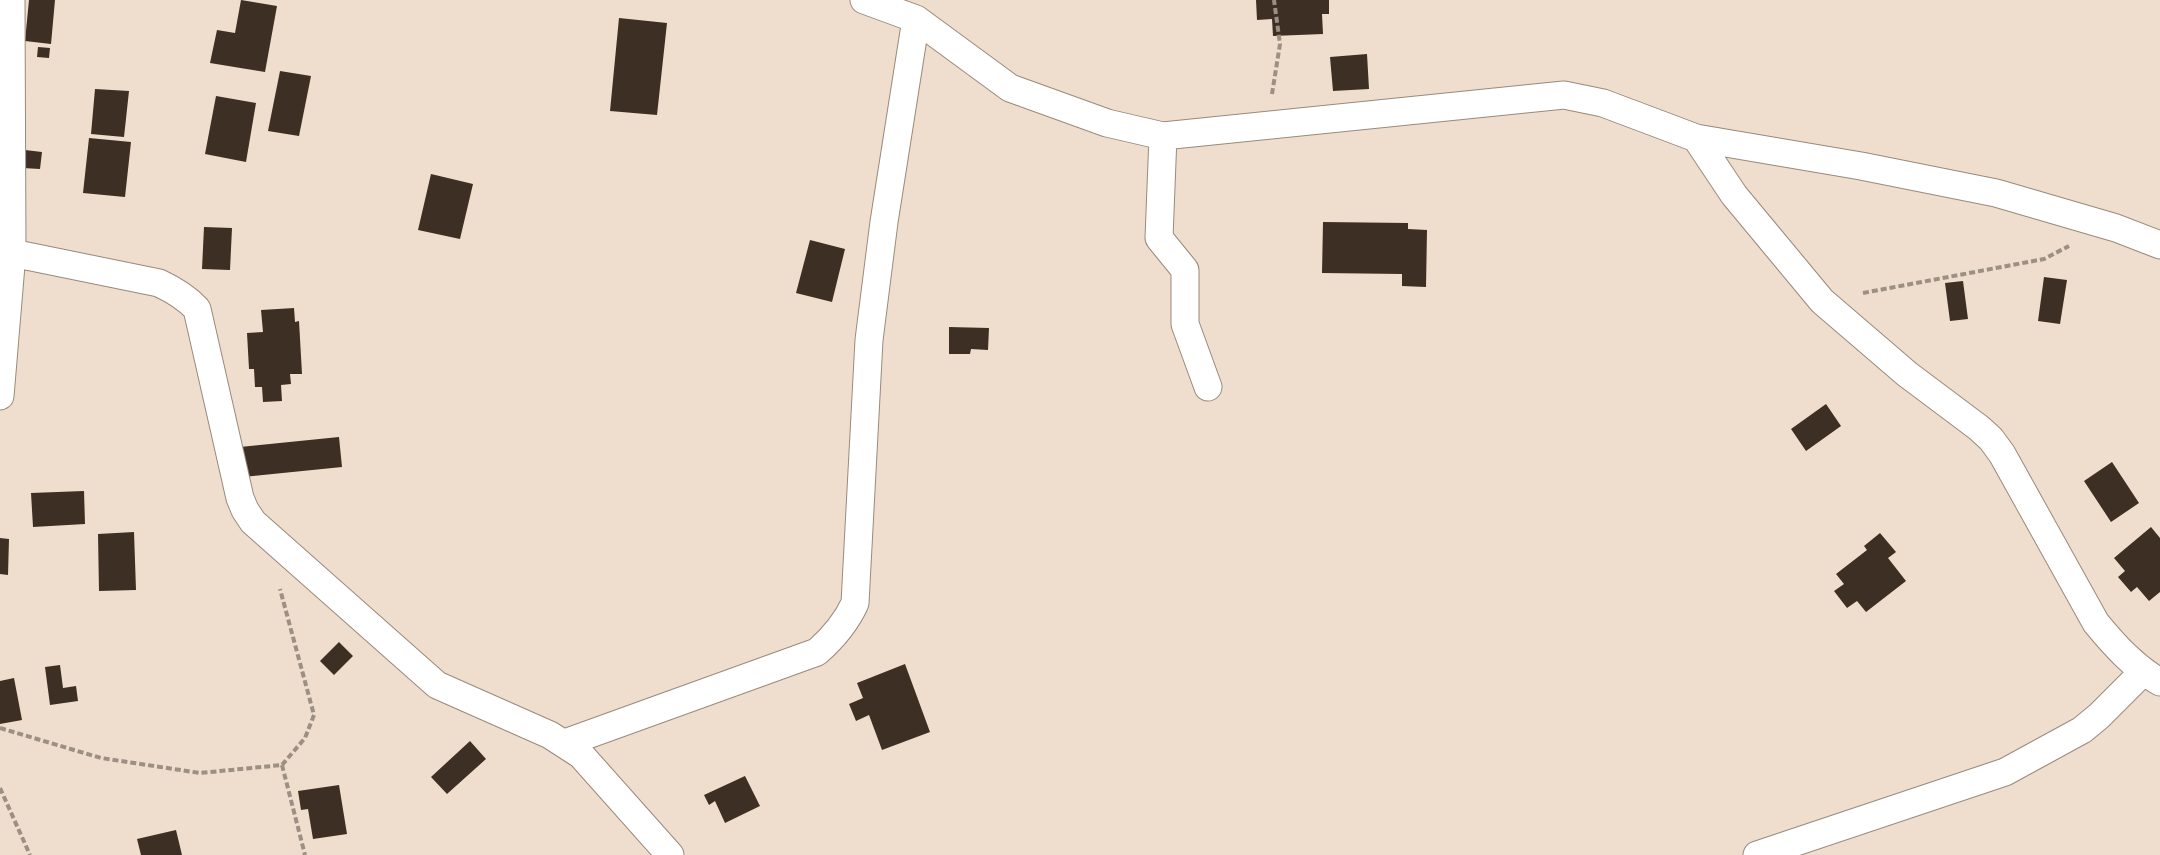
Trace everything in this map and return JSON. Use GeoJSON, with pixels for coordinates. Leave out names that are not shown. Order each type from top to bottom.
{"type":"FeatureCollection","features":[{"type":"Feature","properties":{"kind":"street"},"geometry":{"type":"LineString","coordinates":[[0,396],[12,254],[11,0]]}},
{"type":"Feature","properties":{"kind":"street"},"geometry":{"type":"LineString","coordinates":[[864,0],[916,19],[1010,88],[1107,123],[1163,136],[1564,95],[1603,103],[1696,138],[1861,166],[1996,193],[2101,224],[2160,245]]}},
{"type":"Feature","properties":{"kind":"street"},"geometry":{"type":"LineString","coordinates":[[565,743],[817,652],[834,638],[846,622],[855,603],[869,340],[884,222],[916,19]]}},
{"type":"Feature","properties":{"kind":"street"},"geometry":{"type":"LineString","coordinates":[[1163,136],[1159,238],[1185,270],[1185,324],[1208,387]]}},
{"type":"Feature","properties":{"kind":"street"},"geometry":{"type":"LineString","coordinates":[[1696,138],[1734,195],[1822,301],[1906,374],[1991,439],[2002,454],[2096,623],[2115,647],[2151,677],[2082,730],[2006,772],[1757,855]]}},
{"type":"Feature","properties":{"kind":"street"},"geometry":{"type":"LineString","coordinates":[[12,254],[159,283],[178,292],[197,309],[240,498],[249,516],[265,533],[437,685],[565,743],[581,755],[670,855]]}},
{"type":"Feature","properties":{"kind":"path"},"geometry":{"type":"LineString","coordinates":[[1266,127],[1280,44],[1274,0]]}},
{"type":"Feature","properties":{"kind":"path"},"geometry":{"type":"LineString","coordinates":[[1822,301],[2044,259],[2067,248],[2101,224]]}},
{"type":"Feature","properties":{"kind":"path"},"geometry":{"type":"LineString","coordinates":[[0,728],[101,759],[200,772],[282,765],[305,738],[314,715],[265,533]]}},
{"type":"Feature","properties":{"kind":"path"},"geometry":{"type":"LineString","coordinates":[[282,765],[305,855]]}},
{"type":"Feature","properties":{"kind":"path"},"geometry":{"type":"LineString","coordinates":[[0,788],[30,855]]}},
{"type":"Feature","properties":{"kind":"building"},"geometry":{"type":"Polygon","coordinates":[[[29,0],[55,0],[51,44],[25,41],[29,0]]]}},
{"type":"Feature","properties":{"kind":"building"},"geometry":{"type":"Polygon","coordinates":[[[241,0],[277,6],[265,72],[210,63],[217,30],[235,33],[241,0]]]}},
{"type":"Feature","properties":{"kind":"building"},"geometry":{"type":"Polygon","coordinates":[[[1256,0],[1329,0],[1329,14],[1322,14],[1323,34],[1273,36],[1272,19],[1257,20],[1256,0]]]}},
{"type":"Feature","properties":{"kind":"building"},"geometry":{"type":"Polygon","coordinates":[[[619,18],[667,23],[657,115],[610,111],[619,18]]]}},
{"type":"Feature","properties":{"kind":"building"},"geometry":{"type":"Polygon","coordinates":[[[38,47],[50,48],[49,58],[37,57],[38,47]]]}},
{"type":"Feature","properties":{"kind":"building"},"geometry":{"type":"Polygon","coordinates":[[[1367,54],[1369,89],[1333,91],[1330,57],[1367,54]]]}},
{"type":"Feature","properties":{"kind":"building"},"geometry":{"type":"Polygon","coordinates":[[[280,71],[311,76],[299,136],[268,131],[280,71]]]}},
{"type":"Feature","properties":{"kind":"building"},"geometry":{"type":"Polygon","coordinates":[[[95,89],[129,91],[124,137],[91,134],[95,89]]]}},
{"type":"Feature","properties":{"kind":"building"},"geometry":{"type":"Polygon","coordinates":[[[216,96],[256,103],[246,162],[205,154],[216,96]]]}},
{"type":"Feature","properties":{"kind":"building"},"geometry":{"type":"Polygon","coordinates":[[[89,138],[131,142],[125,197],[83,193],[89,138]]]}},
{"type":"Feature","properties":{"kind":"building"},"geometry":{"type":"Polygon","coordinates":[[[25,150],[42,152],[40,169],[23,168],[25,150]]]}},
{"type":"Feature","properties":{"kind":"building"},"geometry":{"type":"Polygon","coordinates":[[[431,174],[473,184],[460,239],[418,230],[431,174]]]}},
{"type":"Feature","properties":{"kind":"building"},"geometry":{"type":"Polygon","coordinates":[[[1323,222],[1408,223],[1408,229],[1427,230],[1426,287],[1402,286],[1402,274],[1322,273],[1323,222]]]}},
{"type":"Feature","properties":{"kind":"building"},"geometry":{"type":"Polygon","coordinates":[[[204,227],[232,228],[230,270],[202,269],[204,227]]]}},
{"type":"Feature","properties":{"kind":"building"},"geometry":{"type":"Polygon","coordinates":[[[810,240],[845,249],[832,302],[796,293],[810,240]]]}},
{"type":"Feature","properties":{"kind":"building"},"geometry":{"type":"Polygon","coordinates":[[[2044,277],[2067,280],[2060,324],[2038,321],[2044,277]]]}},
{"type":"Feature","properties":{"kind":"building"},"geometry":{"type":"Polygon","coordinates":[[[1963,281],[1968,319],[1950,321],[1945,283],[1963,281]]]}},
{"type":"Feature","properties":{"kind":"building"},"geometry":{"type":"Polygon","coordinates":[[[294,308],[295,322],[299,321],[302,374],[290,374],[291,384],[281,385],[282,401],[263,402],[262,387],[255,387],[254,369],[249,369],[247,333],[263,332],[261,310],[294,308]]]}},
{"type":"Feature","properties":{"kind":"building"},"geometry":{"type":"Polygon","coordinates":[[[949,327],[989,328],[988,350],[971,349],[970,354],[949,354],[949,327]]]}},
{"type":"Feature","properties":{"kind":"building"},"geometry":{"type":"Polygon","coordinates":[[[1826,404],[1841,426],[1806,451],[1791,429],[1826,404]]]}},
{"type":"Feature","properties":{"kind":"building"},"geometry":{"type":"Polygon","coordinates":[[[339,437],[342,467],[243,477],[240,447],[339,437]]]}},
{"type":"Feature","properties":{"kind":"building"},"geometry":{"type":"Polygon","coordinates":[[[2112,462],[2139,503],[2111,522],[2084,481],[2112,462]]]}},
{"type":"Feature","properties":{"kind":"building"},"geometry":{"type":"Polygon","coordinates":[[[84,491],[85,524],[33,527],[31,493],[84,491]]]}},
{"type":"Feature","properties":{"kind":"building"},"geometry":{"type":"Polygon","coordinates":[[[2151,527],[2160,538],[2160,592],[2149,601],[2137,587],[2131,592],[2118,577],[2125,571],[2114,558],[2151,527]]]}},
{"type":"Feature","properties":{"kind":"building"},"geometry":{"type":"Polygon","coordinates":[[[134,532],[136,590],[99,591],[98,534],[134,532]]]}},
{"type":"Feature","properties":{"kind":"building"},"geometry":{"type":"Polygon","coordinates":[[[1880,533],[1896,552],[1888,558],[1906,581],[1866,612],[1857,601],[1847,608],[1834,591],[1844,584],[1836,574],[1867,550],[1864,546],[1880,533]]]}},
{"type":"Feature","properties":{"kind":"building"},"geometry":{"type":"Polygon","coordinates":[[[0,538],[9,539],[8,575],[0,574],[0,538]]]}},
{"type":"Feature","properties":{"kind":"building"},"geometry":{"type":"Polygon","coordinates":[[[339,642],[353,656],[334,675],[320,661],[339,642]]]}},
{"type":"Feature","properties":{"kind":"building"},"geometry":{"type":"Polygon","coordinates":[[[905,664],[930,732],[882,750],[869,715],[856,721],[849,704],[863,698],[857,683],[905,664]]]}},
{"type":"Feature","properties":{"kind":"building"},"geometry":{"type":"Polygon","coordinates":[[[60,665],[63,688],[76,686],[78,701],[50,705],[45,667],[60,665]]]}},
{"type":"Feature","properties":{"kind":"building"},"geometry":{"type":"Polygon","coordinates":[[[14,678],[22,720],[0,724],[0,681],[14,678]]]}},
{"type":"Feature","properties":{"kind":"building"},"geometry":{"type":"Polygon","coordinates":[[[470,741],[486,759],[447,794],[431,777],[470,741]]]}},
{"type":"Feature","properties":{"kind":"building"},"geometry":{"type":"Polygon","coordinates":[[[745,776],[760,806],[725,823],[715,801],[709,805],[704,795],[745,776]]]}},
{"type":"Feature","properties":{"kind":"building"},"geometry":{"type":"Polygon","coordinates":[[[339,785],[347,834],[313,839],[308,809],[301,810],[298,791],[339,785]]]}},
{"type":"Feature","properties":{"kind":"building"},"geometry":{"type":"Polygon","coordinates":[[[176,830],[182,855],[141,855],[137,839],[176,830]]]}}]}
